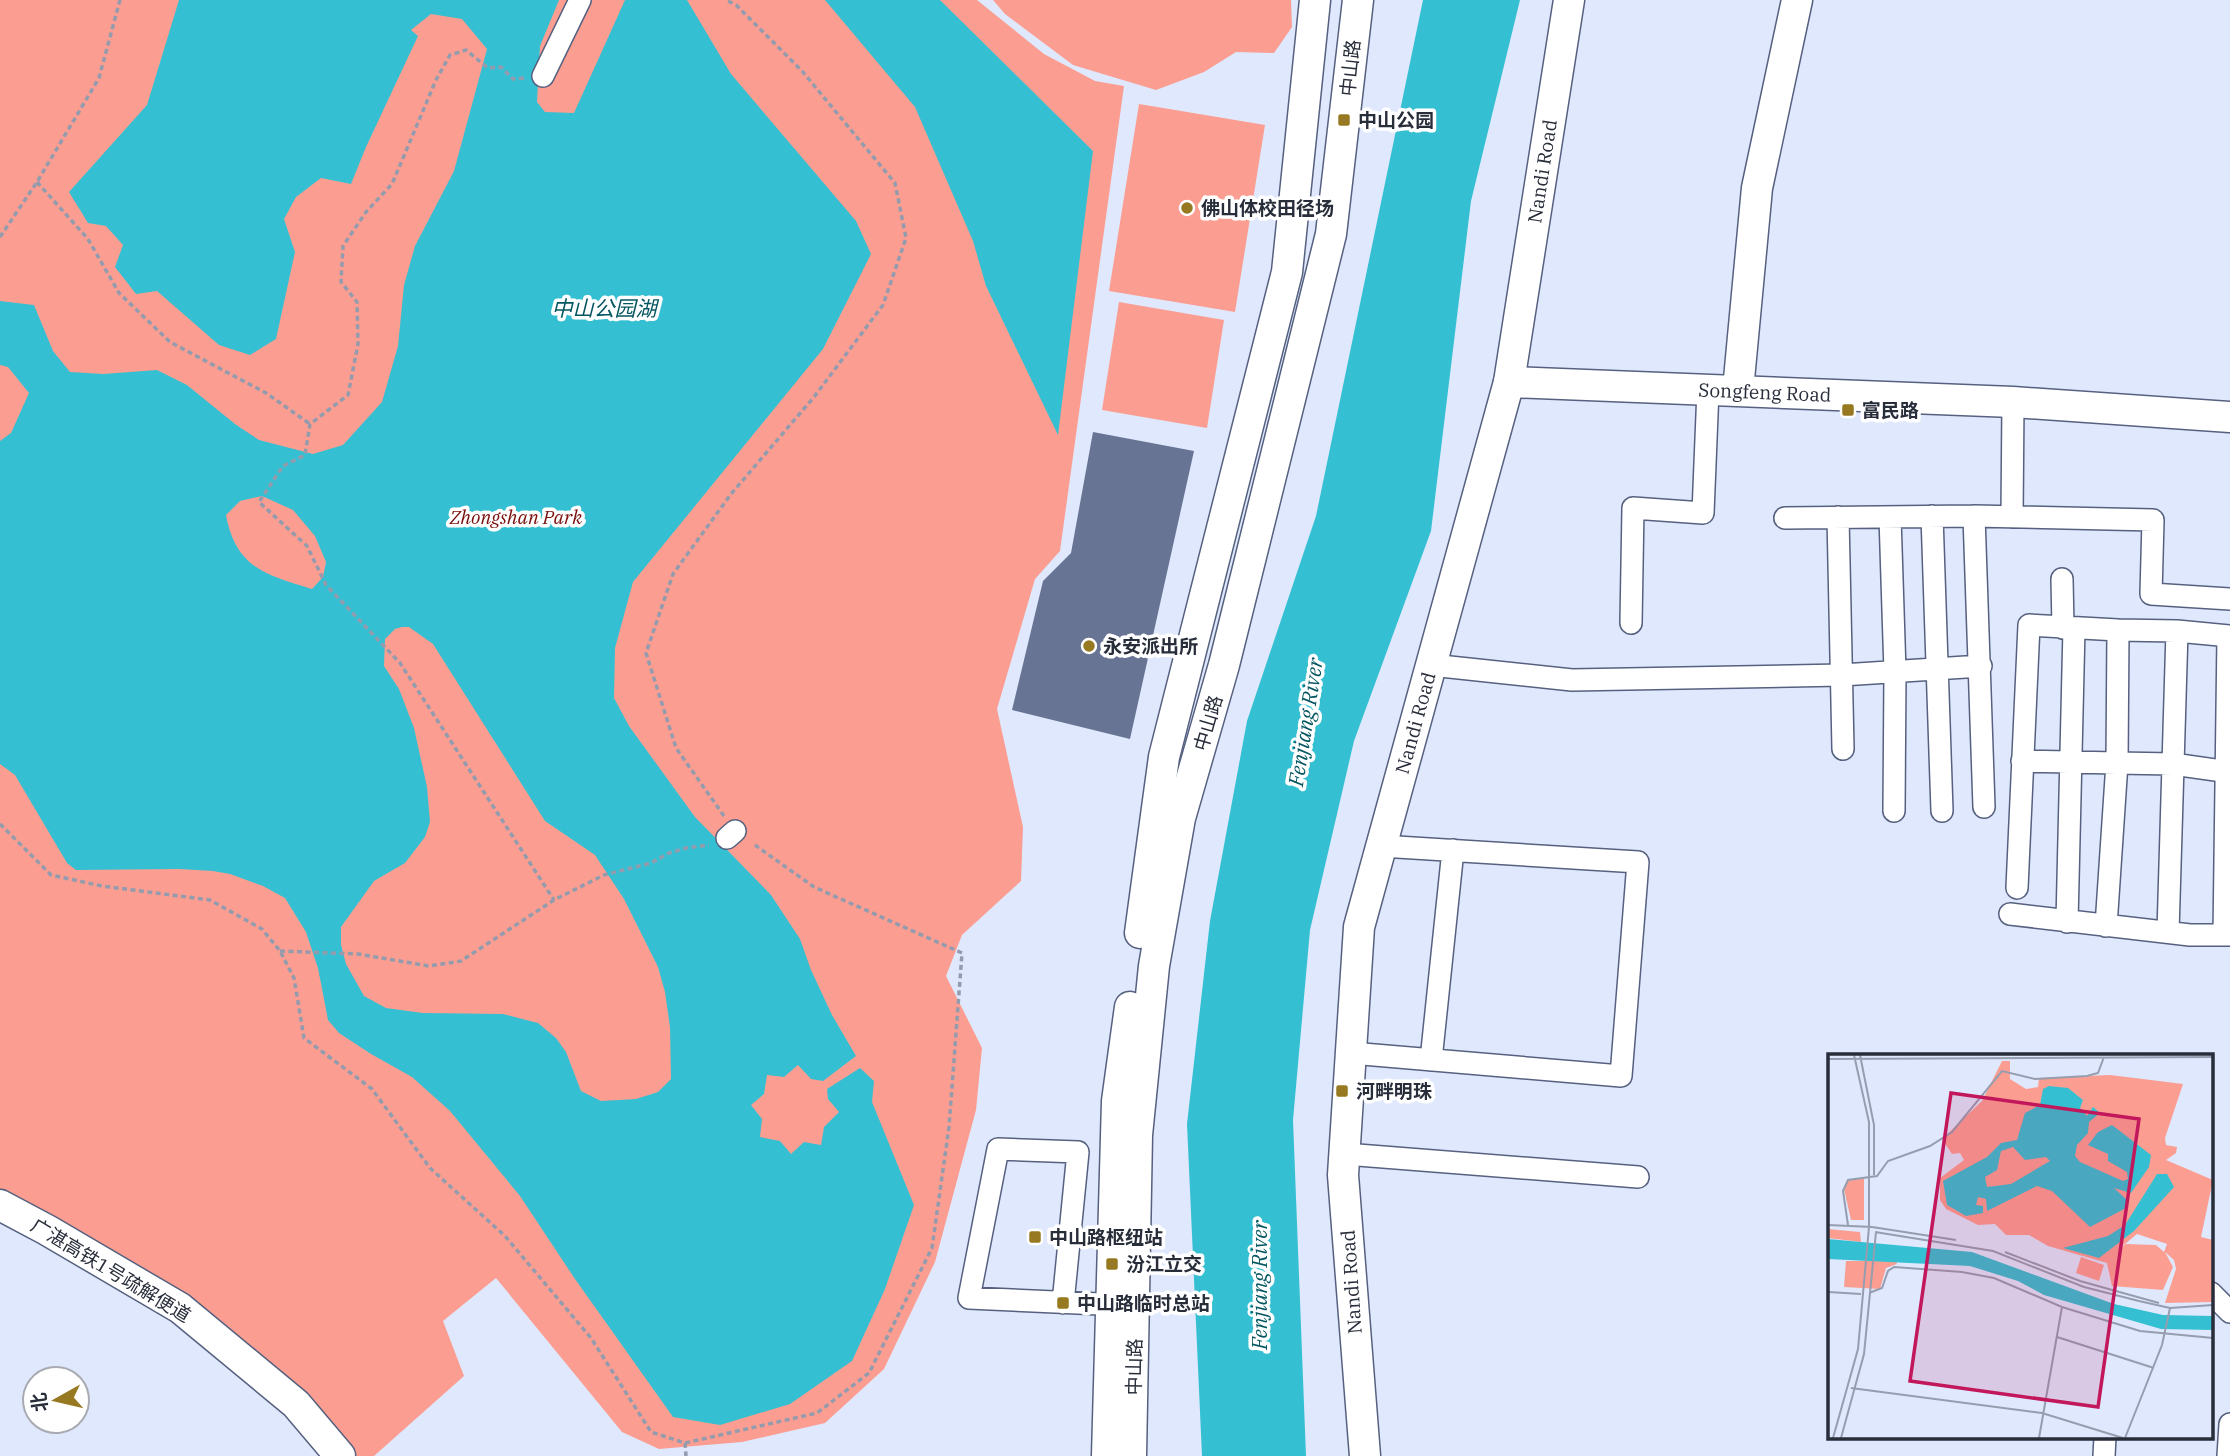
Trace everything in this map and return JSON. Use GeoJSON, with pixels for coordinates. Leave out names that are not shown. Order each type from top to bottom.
{"type":"FeatureCollection","features":[{"type":"Feature","properties":{"kind":"street"},"geometry":{"type":"LineString","coordinates":[[543,76],[580,0]]}},
{"type":"Feature","properties":{"kind":"street","name":"中山路"},"geometry":{"type":"LineString","coordinates":[[1131,1456],[1117,1101],[1164,757],[1287,272],[1315,0]]}},
{"type":"Feature","properties":{"kind":"street","name":"中山路"},"geometry":{"type":"LineString","coordinates":[[1107,1456],[1154,966],[1181,818],[1224,665],[1331,234],[1358,0]]}},
{"type":"Feature","properties":{"kind":"street","name":"Nandi Road"},"geometry":{"type":"LineString","coordinates":[[1365,1456],[1343,1175],[1359,927],[1508,382],[1569,0]]}},
{"type":"Feature","properties":{"kind":"street"},"geometry":{"type":"LineString","coordinates":[[1738,390],[1757,188],[1797,0]]}},
{"type":"Feature","properties":{"kind":"street","name":"Songfeng Road"},"geometry":{"type":"LineString","coordinates":[[1508,382],[2013,402],[2230,417]]}},
{"type":"Feature","properties":{"kind":"street"},"geometry":{"type":"LineString","coordinates":[[1631,623],[1633,508],[1703,513],[1708,390]]}},
{"type":"Feature","properties":{"kind":"street"},"geometry":{"type":"LineString","coordinates":[[2012,517],[2013,402]]}},
{"type":"Feature","properties":{"kind":"street"},"geometry":{"type":"LineString","coordinates":[[1890,516],[1895,672],[1894,811]]}},
{"type":"Feature","properties":{"kind":"street"},"geometry":{"type":"LineString","coordinates":[[1931,516],[1942,811]]}},
{"type":"Feature","properties":{"kind":"street"},"geometry":{"type":"LineString","coordinates":[[1974,516],[1984,807]]}},
{"type":"Feature","properties":{"kind":"street"},"geometry":{"type":"LineString","coordinates":[[1785,518],[1974,516],[2153,520],[2151,594],[2230,599]]}},
{"type":"Feature","properties":{"kind":"street"},"geometry":{"type":"LineString","coordinates":[[1838,517],[1843,749]]}},
{"type":"Feature","properties":{"kind":"street"},"geometry":{"type":"LineString","coordinates":[[2062,579],[2069,628],[2071,762],[2067,922]]}},
{"type":"Feature","properties":{"kind":"street"},"geometry":{"type":"LineString","coordinates":[[2010,914],[2168,932],[2227,935],[2229,636],[2029,625],[2017,888]]}},
{"type":"Feature","properties":{"kind":"street"},"geometry":{"type":"LineString","coordinates":[[2106,926],[2117,763],[2118,630]]}},
{"type":"Feature","properties":{"kind":"street"},"geometry":{"type":"LineString","coordinates":[[2168,932],[2176,631]]}},
{"type":"Feature","properties":{"kind":"street"},"geometry":{"type":"LineString","coordinates":[[1431,665],[1572,680],[1842,675],[1981,666]]}},
{"type":"Feature","properties":{"kind":"street"},"geometry":{"type":"LineString","coordinates":[[2022,761],[2173,764],[2227,772]]}},
{"type":"Feature","properties":{"kind":"street"},"geometry":{"type":"LineString","coordinates":[[1351,1053],[1621,1076],[1638,862],[1381,846]]}},
{"type":"Feature","properties":{"kind":"street"},"geometry":{"type":"LineString","coordinates":[[1431,1060],[1453,850]]}},
{"type":"Feature","properties":{"kind":"street"},"geometry":{"type":"LineString","coordinates":[[1063,1303],[1078,1152],[999,1149],[969,1298],[1063,1303],[1123,1305]]}},
{"type":"Feature","properties":{"kind":"street"},"geometry":{"type":"LineString","coordinates":[[1345,1154],[1638,1177]]}},
{"type":"Feature","properties":{"kind":"street","name":"广湛高铁1号疏解便道"},"geometry":{"type":"LineString","coordinates":[[0,1205],[180,1308],[296,1404],[340,1456]]}},
{"type":"Feature","properties":{"kind":"street"},"geometry":{"type":"LineString","coordinates":[[2212,1294],[2230,1312]]}},
{"type":"Feature","properties":{"kind":"street"},"geometry":{"type":"LineString","coordinates":[[2228,1456],[2230,1424]]}},
{"type":"Feature","properties":{"kind":"street"},"geometry":{"type":"LineString","coordinates":[[2104,1456],[2105,1438]]}},
{"type":"Feature","properties":{"kind":"path"},"geometry":{"type":"LineString","coordinates":[[0,237],[37,182],[99,78],[120,0]]}},
{"type":"Feature","properties":{"kind":"path"},"geometry":{"type":"LineString","coordinates":[[0,824],[51,875],[102,886],[210,900],[262,929],[280,951],[294,978],[304,1038],[372,1089],[430,1168],[505,1236],[591,1338],[651,1432],[685,1443],[817,1413],[869,1373],[932,1248],[949,1127],[962,953],[814,887],[731,834],[676,748],[646,653],[673,575],[731,494],[814,397],[883,305],[906,238],[895,183],[802,71],[736,5],[726,0]]}},
{"type":"Feature","properties":{"kind":"path"},"geometry":{"type":"LineString","coordinates":[[543,76],[513,79],[501,66],[488,68],[466,50],[450,55],[436,80],[392,184],[366,212],[343,246],[341,282],[357,302],[358,344],[348,395],[310,424],[304,455],[283,466],[259,502],[307,545],[326,585],[400,663],[554,900]]}},
{"type":"Feature","properties":{"kind":"path"},"geometry":{"type":"LineString","coordinates":[[37,182],[88,239],[119,293],[170,342],[266,393],[310,424]]}},
{"type":"Feature","properties":{"kind":"path"},"geometry":{"type":"LineString","coordinates":[[280,951],[358,954],[429,966],[461,961],[554,900],[604,874],[650,863],[686,848],[705,846],[731,834]]}},
{"type":"Feature","properties":{"kind":"path"},"geometry":{"type":"LineString","coordinates":[[685,1443],[686,1456]]}},
{"type":"Feature","properties":{"kind":"green space","name":"Zhongshan Park"},"geometry":{"type":"Polygon","coordinates":[[[0,0],[977,0],[1044,54],[1095,81],[1124,86],[1060,551],[1035,579],[997,709],[1023,827],[1021,881],[962,935],[946,976],[982,1048],[976,1110],[935,1262],[884,1369],[825,1423],[742,1442],[659,1449],[622,1432],[496,1278],[443,1321],[464,1376],[374,1456],[349,1456],[303,1395],[0,1196],[0,0]]]}},
{"type":"Feature","properties":{"kind":"green space"},"geometry":{"type":"Polygon","coordinates":[[[993,0],[1291,0],[1292,27],[1274,53],[1236,52],[1204,72],[1156,90],[1073,65],[1005,14],[993,0]]]}},
{"type":"Feature","properties":{"kind":"green space","name":"佛山体校田径场"},"geometry":{"type":"Polygon","coordinates":[[[1139,104],[1265,125],[1235,312],[1109,291],[1139,104]]]}},
{"type":"Feature","properties":{"kind":"green space"},"geometry":{"type":"Polygon","coordinates":[[[1119,302],[1224,320],[1207,428],[1102,410],[1119,302]]]}},
{"type":"Feature","properties":{"kind":"water","name":"中山公园湖"},"geometry":{"type":"Polygon","coordinates":[[[179,0],[559,0],[540,46],[537,102],[545,112],[574,113],[625,0],[687,0],[731,74],[856,221],[871,254],[823,349],[633,582],[615,648],[614,698],[629,726],[695,817],[771,895],[800,939],[832,1015],[856,1056],[823,1081],[811,1079],[798,1065],[784,1077],[767,1075],[764,1094],[751,1105],[762,1119],[760,1137],[780,1141],[791,1154],[804,1142],[821,1145],[824,1127],[839,1112],[828,1099],[827,1089],[860,1068],[874,1081],[872,1102],[914,1205],[885,1289],[852,1361],[790,1404],[720,1425],[673,1417],[520,1196],[450,1111],[412,1077],[339,1033],[328,1020],[318,968],[306,932],[285,898],[263,886],[213,871],[76,870],[67,863],[15,775],[0,764],[0,441],[11,433],[29,393],[8,367],[0,365],[0,301],[34,305],[53,351],[70,372],[103,374],[157,370],[187,385],[259,440],[313,454],[343,445],[382,402],[398,346],[404,285],[415,246],[454,171],[487,49],[462,19],[431,14],[411,30],[418,36],[351,184],[321,178],[296,197],[284,219],[295,252],[276,339],[250,355],[219,345],[157,291],[136,294],[115,267],[123,245],[106,226],[88,223],[69,192],[147,105],[179,0]],[[262,496],[240,501],[226,515],[237,547],[255,567],[312,589],[323,577],[326,562],[315,536],[293,510],[262,496]],[[409,627],[395,629],[385,639],[384,666],[399,689],[414,728],[427,787],[430,822],[425,837],[405,863],[374,881],[341,927],[341,945],[346,964],[364,996],[386,1008],[423,1013],[503,1014],[538,1023],[556,1038],[566,1052],[581,1091],[601,1101],[636,1099],[658,1092],[671,1079],[670,1027],[665,992],[658,967],[624,899],[595,855],[545,821],[433,644],[409,627]]]}},
{"type":"Feature","properties":{"kind":"water"},"geometry":{"type":"Polygon","coordinates":[[[825,0],[940,0],[1093,151],[1058,435],[986,286],[973,241],[915,107],[825,0]]]}},
{"type":"Feature","properties":{"kind":"water","name":"Fenjiang River"},"geometry":{"type":"Polygon","coordinates":[[[1423,0],[1520,0],[1471,201],[1431,531],[1354,741],[1310,930],[1293,1120],[1306,1456],[1202,1456],[1187,1124],[1210,921],[1247,721],[1316,516],[1423,0]]]}},
{"type":"Feature","properties":{"kind":"building","name":"永安派出所"},"geometry":{"type":"Polygon","coordinates":[[[1093,432],[1194,451],[1130,739],[1012,710],[1043,581],[1071,553],[1093,432]]]}},
{"type":"Feature","properties":{"kind":"place","name":"中山公园"},"geometry":{"type":"Point","coordinates":[1344,120]}},
{"type":"Feature","properties":{"kind":"place","name":"佛山体校田径场"},"geometry":{"type":"Point","coordinates":[1187,208]}},
{"type":"Feature","properties":{"kind":"place","name":"富民路"},"geometry":{"type":"Point","coordinates":[1848,410]}},
{"type":"Feature","properties":{"kind":"place","name":"永安派出所"},"geometry":{"type":"Point","coordinates":[1089,646]}},
{"type":"Feature","properties":{"kind":"place","name":"河畔明珠"},"geometry":{"type":"Point","coordinates":[1342,1091]}},
{"type":"Feature","properties":{"kind":"place","name":"中山路枢纽站"},"geometry":{"type":"Point","coordinates":[1035,1237]}},
{"type":"Feature","properties":{"kind":"place","name":"汾江立交"},"geometry":{"type":"Point","coordinates":[1112,1264]}},
{"type":"Feature","properties":{"kind":"place","name":"中山路临时总站"},"geometry":{"type":"Point","coordinates":[1063,1303]}}]}
